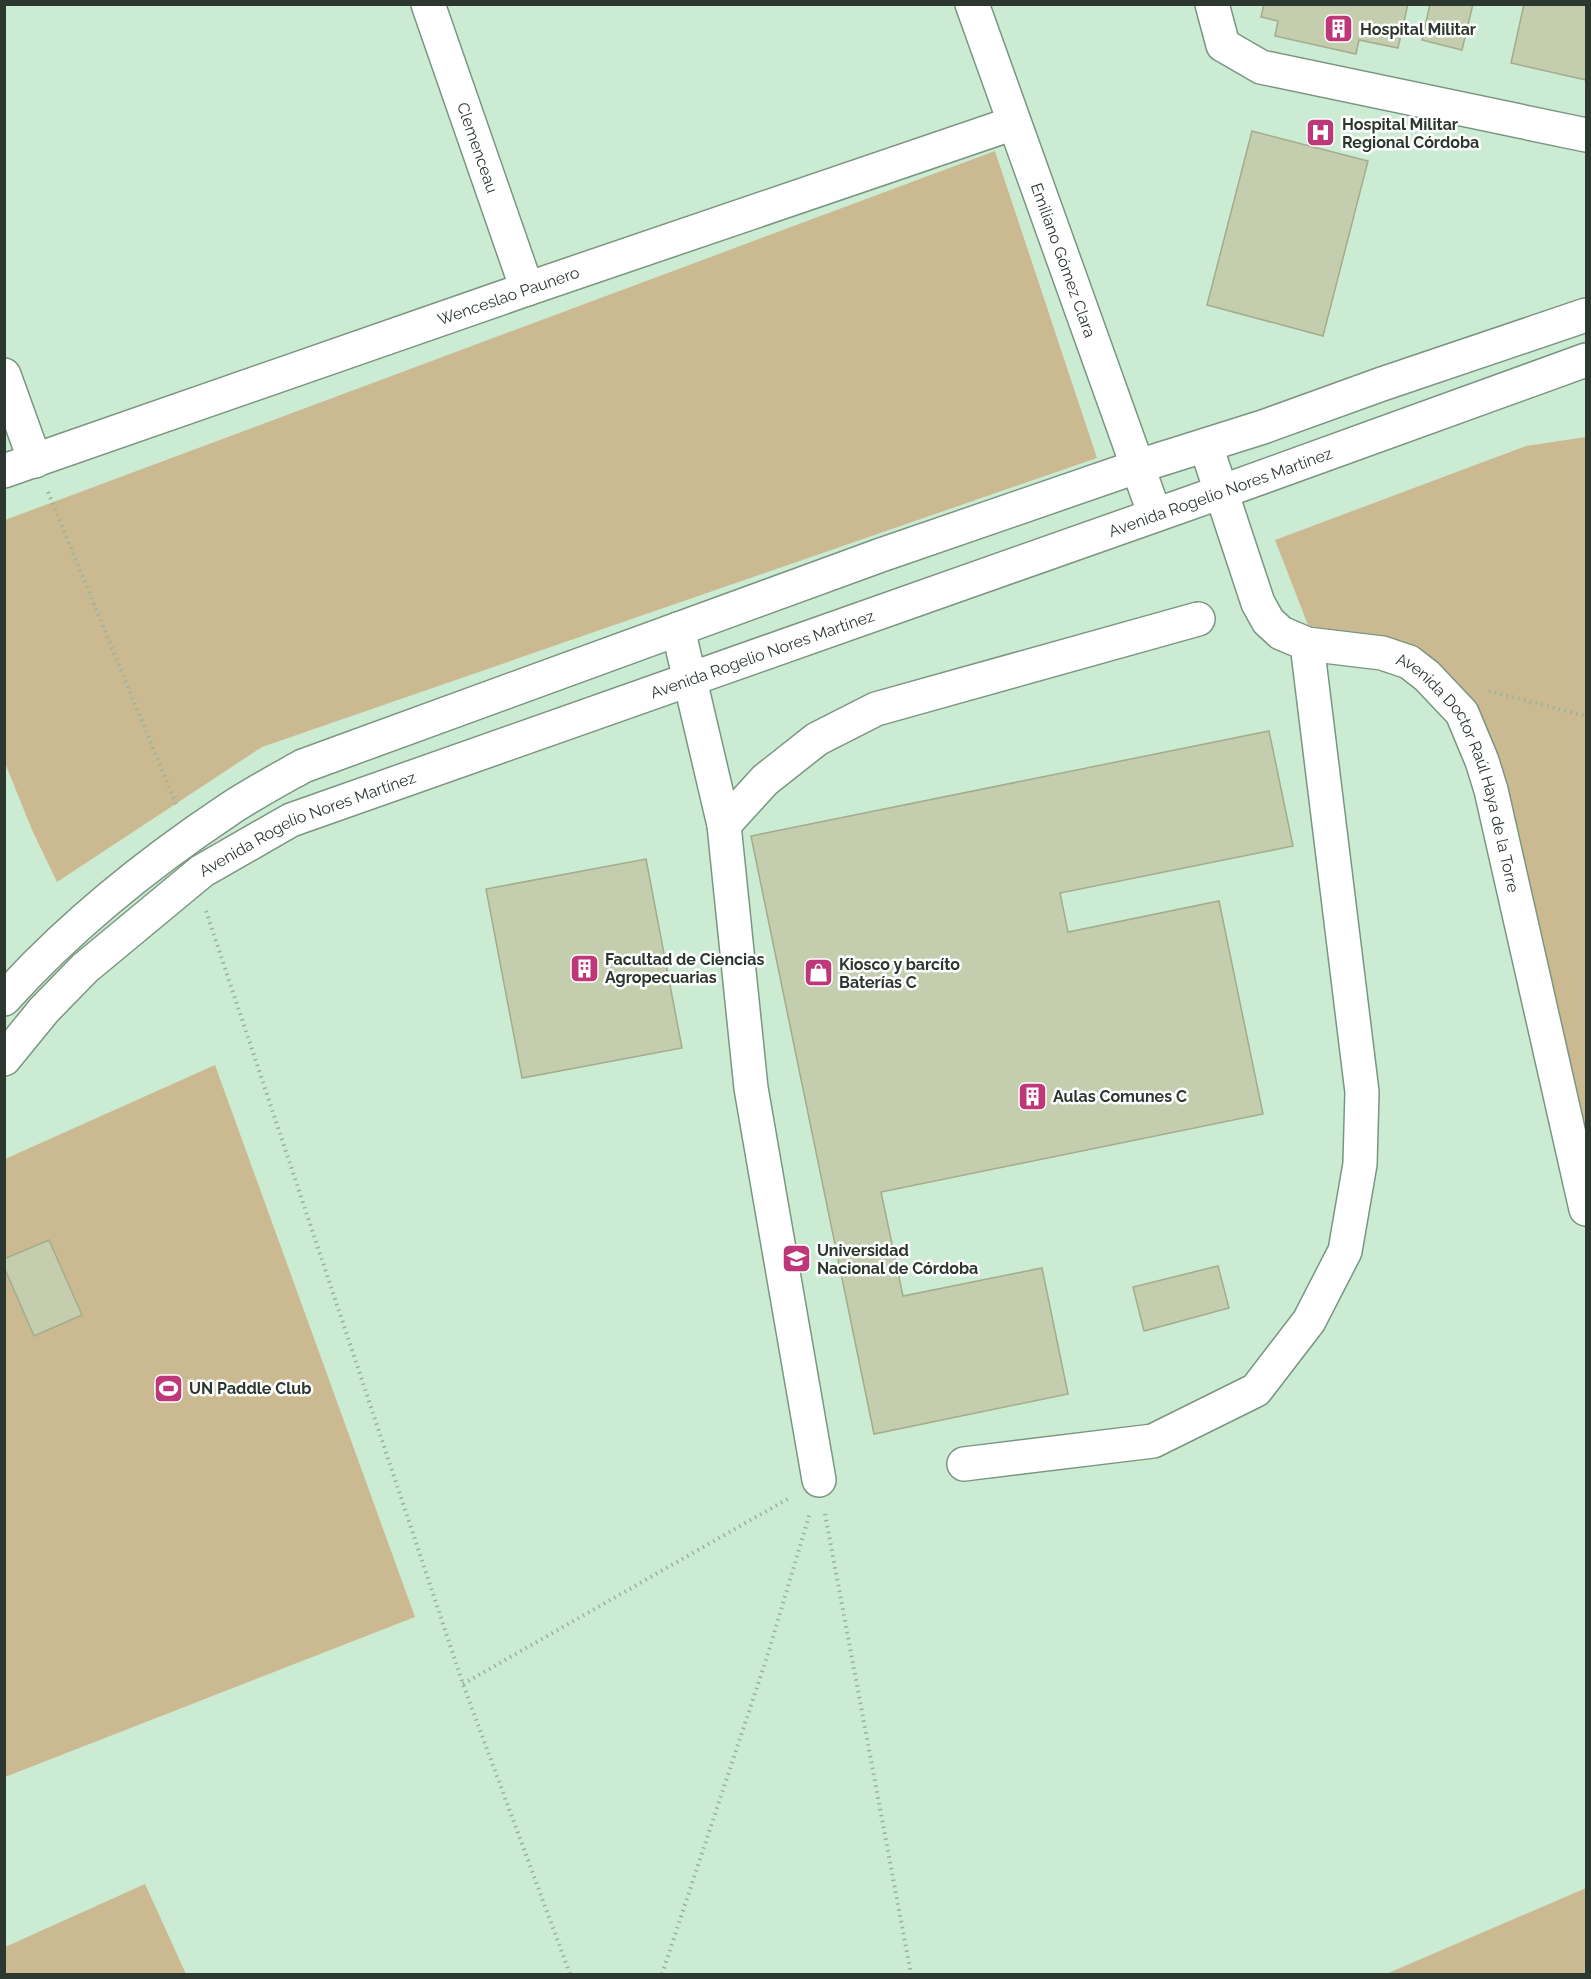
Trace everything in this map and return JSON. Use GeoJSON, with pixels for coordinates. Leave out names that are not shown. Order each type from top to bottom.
{"type":"FeatureCollection","features":[{"type":"Feature","properties":{"kind":"main road","name":"Clemenceau"},"geometry":{"type":"LineString","coordinates":[[428,4],[527,289]]}},
{"type":"Feature","properties":{"kind":"main road","name":"Emiliano Gómez Clara"},"geometry":{"type":"LineString","coordinates":[[972,4],[1155,515]]}},
{"type":"Feature","properties":{"kind":"main road"},"geometry":{"type":"LineString","coordinates":[[1212,4],[1223,45],[1261,67],[1587,135]]}},
{"type":"Feature","properties":{"kind":"main road","name":"Wenceslao Paunero"},"geometry":{"type":"LineString","coordinates":[[4,471],[1014,123]]}},
{"type":"Feature","properties":{"kind":"main road"},"geometry":{"type":"LineString","coordinates":[[4,999],[43,958],[109,900],[190,836],[230,808],[303,766],[881,555],[1587,315]]}},
{"type":"Feature","properties":{"kind":"main road","name":"Avenida Rogelio Nores Martínez"},"geometry":{"type":"LineString","coordinates":[[4,1059],[44,1010],[85,968],[202,871],[291,820],[690,677],[1221,492],[1587,360]]}},
{"type":"Feature","properties":{"kind":"main road"},"geometry":{"type":"LineString","coordinates":[[4,375],[35,460]]}},
{"type":"Feature","properties":{"kind":"main road","name":"Avenida Doctor Raúl Haya de la Torre"},"geometry":{"type":"LineString","coordinates":[[1206,446],[1258,603],[1268,621],[1281,633],[1307,644],[1382,653],[1409,662],[1427,676],[1462,713],[1491,790],[1587,1209]]}},
{"type":"Feature","properties":{"kind":"main road"},"geometry":{"type":"LineString","coordinates":[[724,825],[765,780],[817,739],[876,709],[1198,619]]}},
{"type":"Feature","properties":{"kind":"main road"},"geometry":{"type":"LineString","coordinates":[[678,629],[724,825],[752,1088],[819,1480]]}},
{"type":"Feature","properties":{"kind":"main road"},"geometry":{"type":"LineString","coordinates":[[964,1464],[1153,1441],[1256,1390],[1309,1321],[1345,1251],[1359,1164],[1362,1092],[1307,644]]}},
{"type":"Feature","properties":{"kind":"path"},"geometry":{"type":"LineString","coordinates":[[35,460],[190,836]]}},
{"type":"Feature","properties":{"kind":"path"},"geometry":{"type":"LineString","coordinates":[[1484,690],[1587,716]]}},
{"type":"Feature","properties":{"kind":"path"},"geometry":{"type":"LineString","coordinates":[[202,871],[206,917],[463,1684],[570,1974]]}},
{"type":"Feature","properties":{"kind":"path"},"geometry":{"type":"LineString","coordinates":[[463,1684],[819,1480]]}},
{"type":"Feature","properties":{"kind":"path"},"geometry":{"type":"LineString","coordinates":[[662,1974],[767,1657],[819,1480]]}},
{"type":"Feature","properties":{"kind":"path"},"geometry":{"type":"LineString","coordinates":[[819,1480],[911,1974]]}},
{"type":"Feature","properties":{"kind":"shaded area"},"geometry":{"type":"Polygon","coordinates":[[[995,151],[1097,458],[262,747],[57,882],[32,830],[5,763],[5,520],[995,151]]]}},
{"type":"Feature","properties":{"kind":"shaded area"},"geometry":{"type":"Polygon","coordinates":[[[1586,437],[1586,1152],[1488,735],[1424,657],[1308,625],[1275,540],[1526,446],[1586,437]]]}},
{"type":"Feature","properties":{"kind":"shaded area","name":"UN Paddle Club"},"geometry":{"type":"Polygon","coordinates":[[[215,1065],[415,1617],[5,1777],[5,1159],[215,1065]]]}},
{"type":"Feature","properties":{"kind":"shaded area"},"geometry":{"type":"Polygon","coordinates":[[[145,1884],[186,1974],[5,1974],[5,1947],[145,1884]]]}},
{"type":"Feature","properties":{"kind":"shaded area"},"geometry":{"type":"Polygon","coordinates":[[[1586,1888],[1586,1974],[1386,1974],[1586,1888]]]}},
{"type":"Feature","properties":{"kind":"building","name":"Hospital Militar"},"geometry":{"type":"Polygon","coordinates":[[[1264,4],[1408,4],[1398,48],[1359,40],[1356,54],[1275,36],[1278,21],[1261,17],[1264,4]]]}},
{"type":"Feature","properties":{"kind":"building"},"geometry":{"type":"Polygon","coordinates":[[[1430,4],[1473,4],[1462,50],[1422,40],[1430,4]]]}},
{"type":"Feature","properties":{"kind":"building","name":"Hospital Militar"},"geometry":{"type":"Polygon","coordinates":[[[1524,4],[1586,4],[1586,80],[1511,63],[1524,4]]]}},
{"type":"Feature","properties":{"kind":"building"},"geometry":{"type":"Polygon","coordinates":[[[1252,131],[1368,161],[1323,336],[1207,305],[1252,131]]]}},
{"type":"Feature","properties":{"kind":"building","name":"Aulas Comunes C"},"geometry":{"type":"Polygon","coordinates":[[[1269,731],[1293,846],[1060,893],[1068,932],[1219,901],[1263,1114],[881,1192],[903,1296],[1042,1268],[1068,1394],[874,1434],[751,836],[1269,731]]]}},
{"type":"Feature","properties":{"kind":"building","name":"Facultad de Ciencias Agropecuarias"},"geometry":{"type":"Polygon","coordinates":[[[646,859],[682,1048],[522,1078],[486,889],[646,859]]]}},
{"type":"Feature","properties":{"kind":"building"},"geometry":{"type":"Polygon","coordinates":[[[49,1240],[82,1315],[34,1336],[4,1267],[4,1259],[49,1240]]]}},
{"type":"Feature","properties":{"kind":"building"},"geometry":{"type":"Polygon","coordinates":[[[1218,1266],[1229,1308],[1144,1331],[1133,1287],[1218,1266]]]}},
{"type":"Feature","properties":{"kind":"place","name":"Hospital Militar"},"geometry":{"type":"Point","coordinates":[1339,29]}},
{"type":"Feature","properties":{"kind":"place","name":"Hospital Militar Regional Córdoba"},"geometry":{"type":"Point","coordinates":[1321,133]}},
{"type":"Feature","properties":{"kind":"place","name":"Facultad de Ciencias Agropecuarias"},"geometry":{"type":"Point","coordinates":[584,968]}},
{"type":"Feature","properties":{"kind":"place","name":"Kiosco y barcíto Baterías C"},"geometry":{"type":"Point","coordinates":[818,973]}},
{"type":"Feature","properties":{"kind":"place","name":"Aulas Comunes C"},"geometry":{"type":"Point","coordinates":[1032,1096]}},
{"type":"Feature","properties":{"kind":"place","name":"Universidad Nacional de Córdoba"},"geometry":{"type":"Point","coordinates":[796,1259]}},
{"type":"Feature","properties":{"kind":"place","name":"UN Paddle Club"},"geometry":{"type":"Point","coordinates":[168,1388]}}]}
